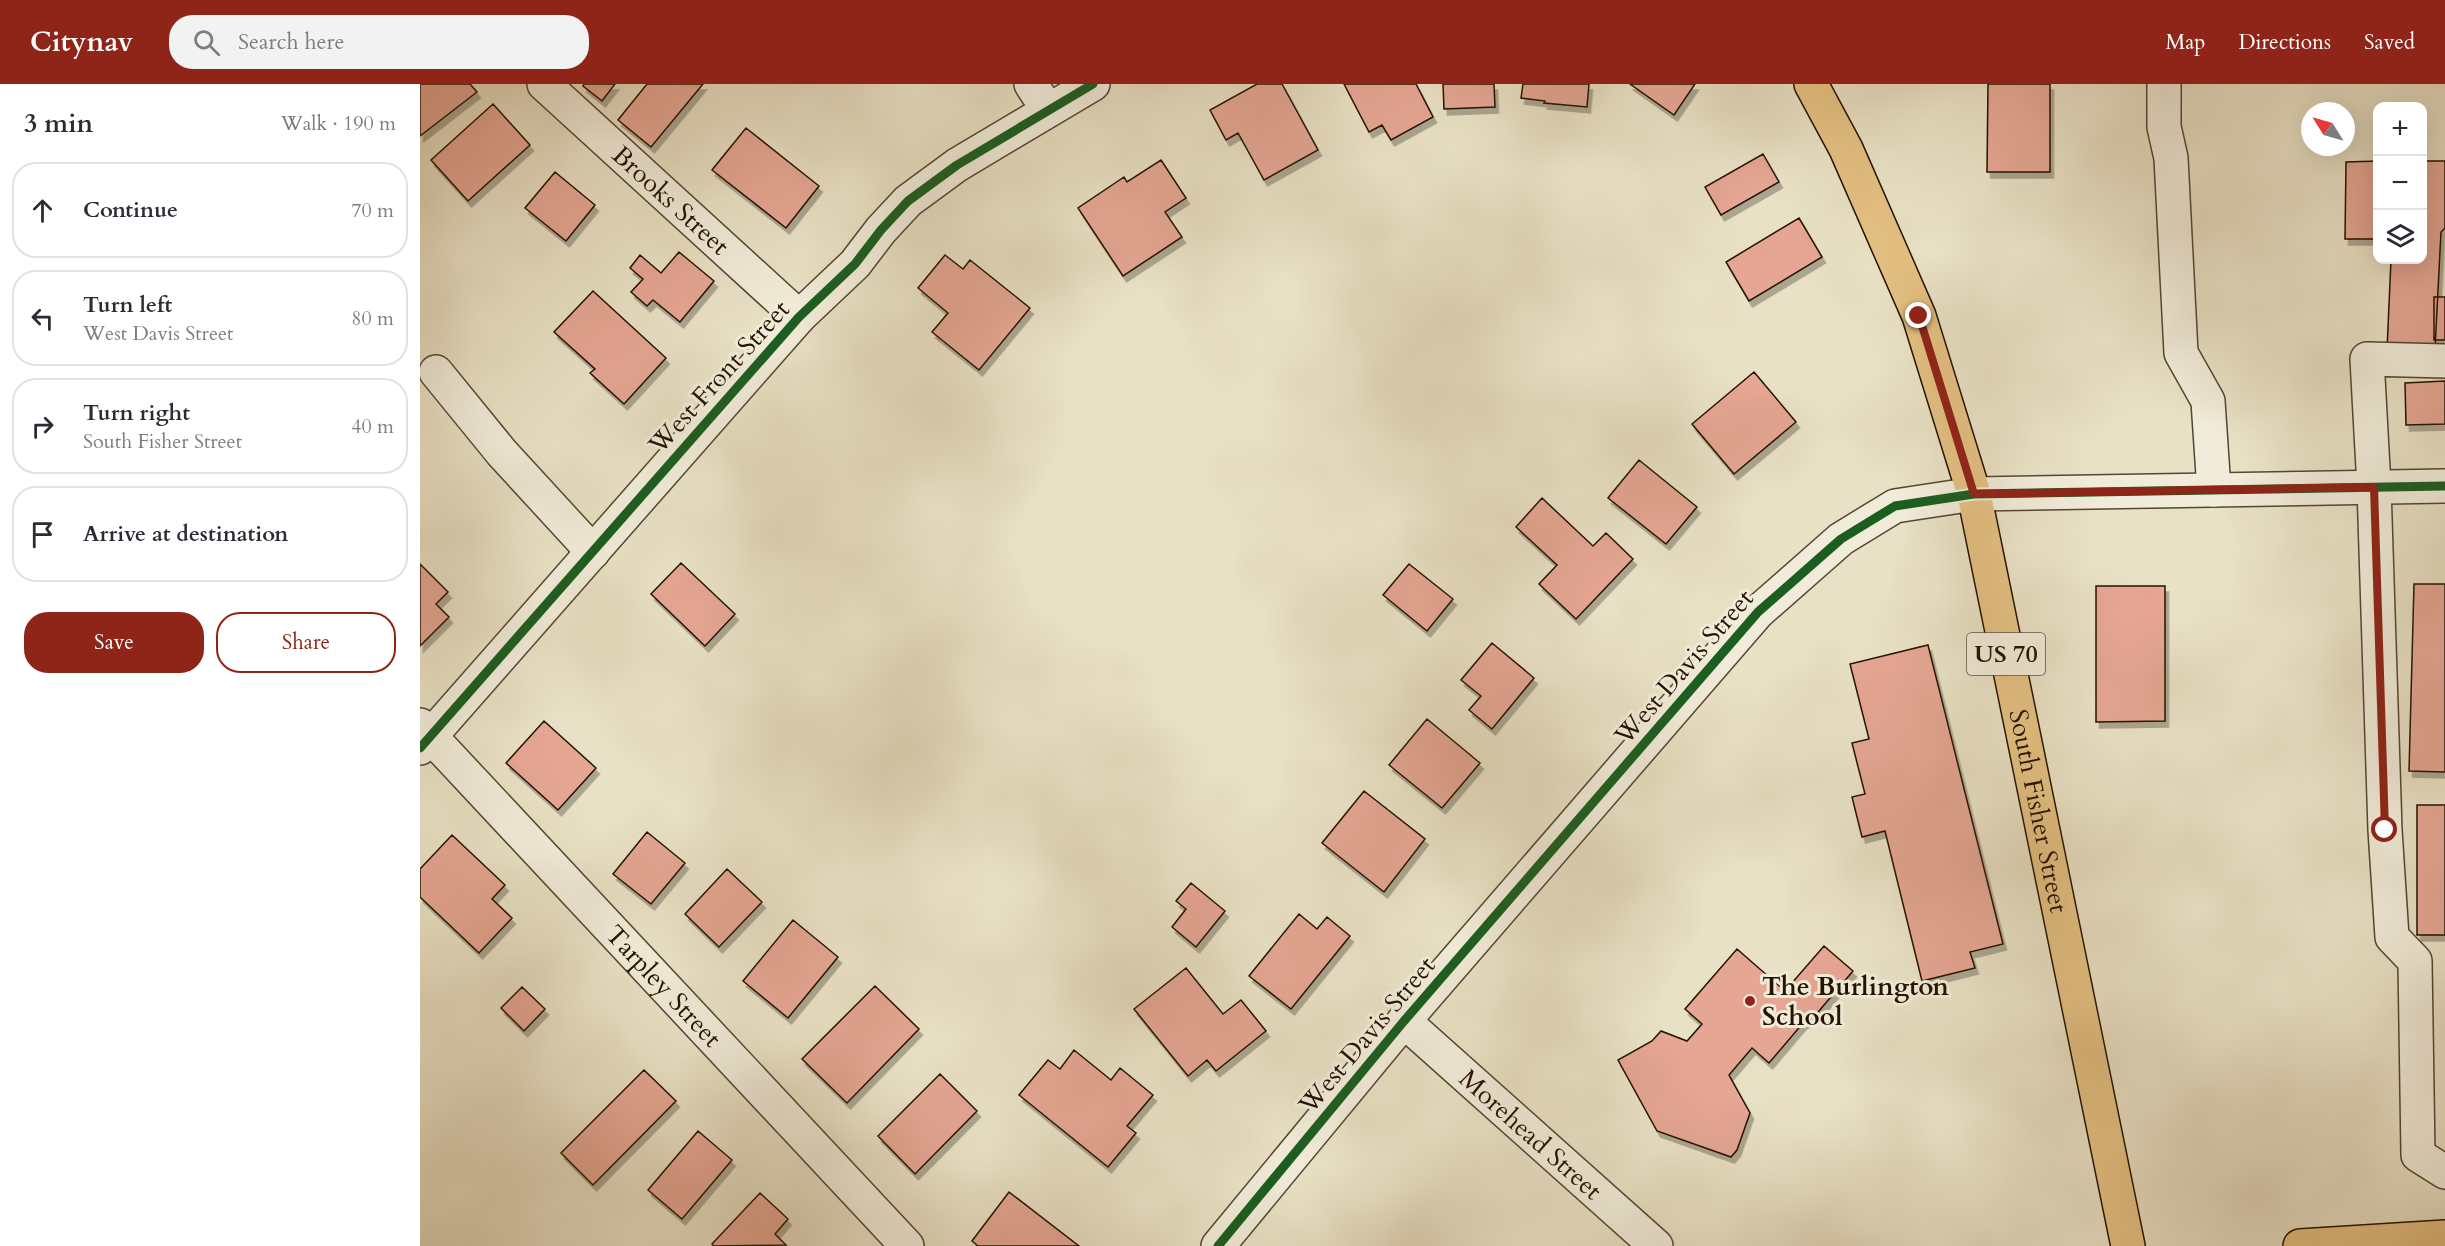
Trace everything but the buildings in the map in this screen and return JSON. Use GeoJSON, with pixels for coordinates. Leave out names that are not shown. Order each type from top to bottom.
{"type":"FeatureCollection","features":[{"type":"Feature","properties":{"kind":"main road","name":"South Fisher Street"},"geometry":{"type":"LineString","coordinates":[[1811,84],[1846,149],[1919,316],[1974,494],[2128,1246]]}},
{"type":"Feature","properties":{"kind":"main road"},"geometry":{"type":"LineString","coordinates":[[2300,1246],[2445,1237]]}},
{"type":"Feature","properties":{"kind":"street","name":"Brooks Street"},"geometry":{"type":"LineString","coordinates":[[544,84],[799,318]]}},
{"type":"Feature","properties":{"kind":"street","name":"West Front Street"},"geometry":{"type":"LineString","coordinates":[[424,737],[593,552],[799,318],[855,264],[881,230],[908,201],[957,165],[1039,97],[1093,84]]}},
{"type":"Feature","properties":{"kind":"street"},"geometry":{"type":"LineString","coordinates":[[2164,84],[2164,127],[2171,158],[2181,352],[2208,401],[2214,490]]}},
{"type":"Feature","properties":{"kind":"street"},"geometry":{"type":"LineString","coordinates":[[2445,361],[2367,359],[2374,487],[2385,830],[2392,937],[2415,961],[2418,1155],[2445,1172]]}},
{"type":"Feature","properties":{"kind":"street"},"geometry":{"type":"LineString","coordinates":[[436,372],[502,453],[593,552]]}},
{"type":"Feature","properties":{"kind":"street","name":"West Davis Street"},"geometry":{"type":"LineString","coordinates":[[1218,1246],[1404,1021],[1758,612],[1840,539],[1895,506],[1974,494],[2445,486]]}},
{"type":"Feature","properties":{"kind":"street","name":"Tarpley Street"},"geometry":{"type":"LineString","coordinates":[[424,737],[907,1246]]}},
{"type":"Feature","properties":{"kind":"street","name":"Morehead Street"},"geometry":{"type":"LineString","coordinates":[[1404,1021],[1656,1246]]}},
{"type":"Feature","properties":{"kind":"cycle path"},"geometry":{"type":"LineString","coordinates":[[420,748],[799,317],[855,264],[881,230],[908,201],[957,165],[1093,84]]}},
{"type":"Feature","properties":{"kind":"cycle path"},"geometry":{"type":"LineString","coordinates":[[1218,1246],[1404,1021],[1758,612],[1841,539],[1895,506],[1974,494],[2445,486]]}},
{"type":"Feature","properties":{"kind":"place","name":"The Burlington School"},"geometry":{"type":"Point","coordinates":[1750,1001]}},
{"type":"Feature","properties":{"kind":"route"},"geometry":{"type":"LineString","coordinates":[[1919,316],[1974,494],[2374,487],[2385,830]]}}]}
